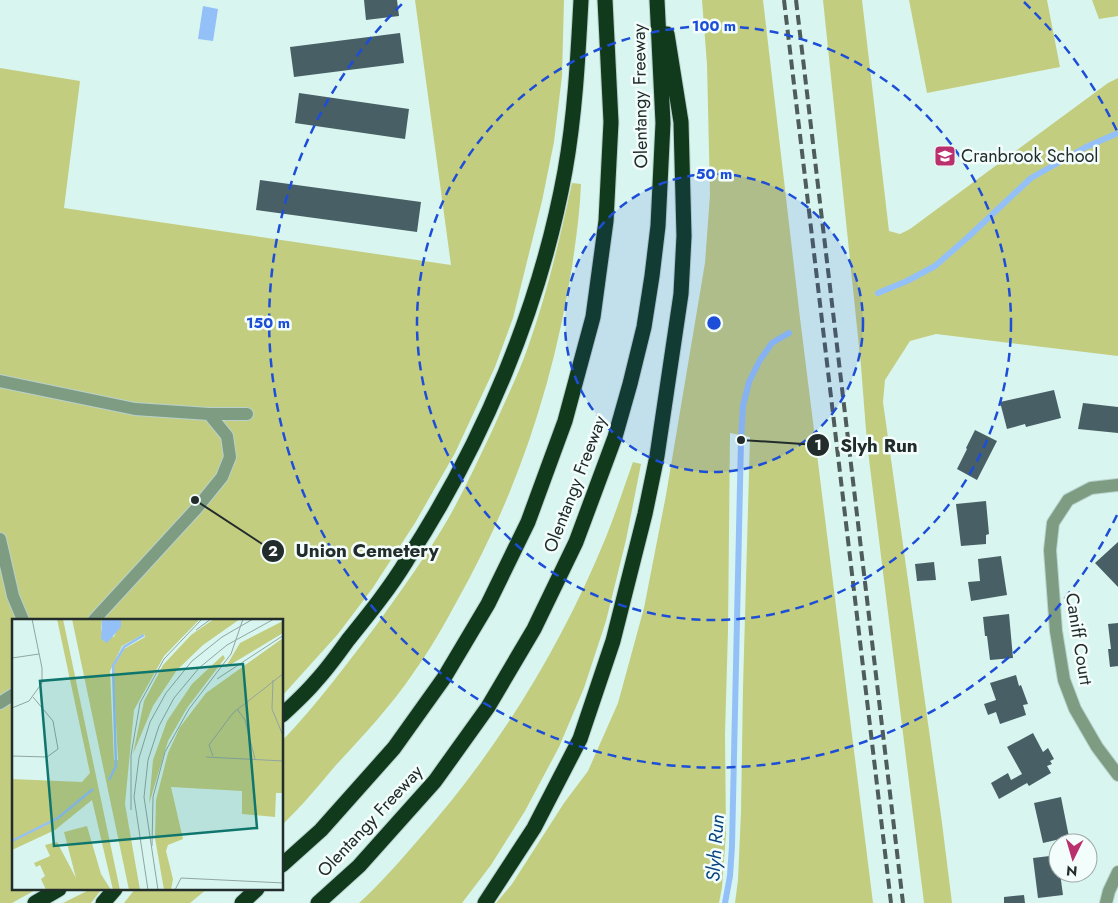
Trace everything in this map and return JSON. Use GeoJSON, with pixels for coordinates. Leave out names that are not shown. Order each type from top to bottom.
{"type":"FeatureCollection","features":[{"type":"Feature","properties":{"kind":"highway"},"geometry":{"type":"LineString","coordinates":[[284,713],[316,681],[367,617],[406,562],[431,522],[466,457],[500,387],[532,301],[559,198],[572,122],[581,0]]}},
{"type":"Feature","properties":{"kind":"highway","name":"Olentangy Freeway"},"geometry":{"type":"LineString","coordinates":[[284,864],[321,830],[394,748],[444,678],[488,604],[532,513],[565,421],[593,317],[606,221],[611,122],[605,0]]}},
{"type":"Feature","properties":{"kind":"highway","name":"Olentangy Freeway"},"geometry":{"type":"LineString","coordinates":[[318,903],[359,866],[435,781],[488,707],[534,629],[576,542],[615,437],[644,327],[658,226],[663,123],[657,0]]}},
{"type":"Feature","properties":{"kind":"highway"},"geometry":{"type":"LineString","coordinates":[[484,903],[534,828],[580,739],[613,641],[657,456],[681,294],[684,236],[681,122],[662,0]]}},
{"type":"Feature","properties":{"kind":"highway"},"geometry":{"type":"LineString","coordinates":[[35,903],[57,890]]}},
{"type":"Feature","properties":{"kind":"highway"},"geometry":{"type":"LineString","coordinates":[[103,903],[114,890]]}},
{"type":"Feature","properties":{"kind":"highway"},"geometry":{"type":"LineString","coordinates":[[242,903],[256,890]]}},
{"type":"Feature","properties":{"kind":"street"},"geometry":{"type":"LineString","coordinates":[[0,381],[136,409],[209,414],[247,414]]}},
{"type":"Feature","properties":{"kind":"street"},"geometry":{"type":"LineString","coordinates":[[95,619],[196,509],[222,477],[230,457],[227,436],[209,414]]}},
{"type":"Feature","properties":{"kind":"street","name":"Caniff Court"},"geometry":{"type":"LineString","coordinates":[[1118,485],[1090,488],[1068,500],[1053,523],[1050,550],[1056,631],[1064,680],[1075,709],[1097,747],[1118,775]]}},
{"type":"Feature","properties":{"kind":"street"},"geometry":{"type":"LineString","coordinates":[[0,539],[13,596],[23,619]]}},
{"type":"Feature","properties":{"kind":"street"},"geometry":{"type":"LineString","coordinates":[[0,704],[12,695]]}},
{"type":"Feature","properties":{"kind":"street"},"geometry":{"type":"LineString","coordinates":[[1106,903],[1118,872]]}},
{"type":"Feature","properties":{"kind":"green space"},"geometry":{"type":"Polygon","coordinates":[[[415,0],[564,0],[562,76],[554,142],[542,201],[513,318],[495,367],[455,453],[415,523],[372,589],[338,634],[284,694],[284,619],[12,619],[12,890],[35,890],[12,903],[0,903],[0,68],[80,81],[64,208],[451,265],[415,0]]]}},
{"type":"Feature","properties":{"kind":"green space"},"geometry":{"type":"Polygon","coordinates":[[[702,0],[763,0],[800,318],[873,903],[735,903],[741,812],[750,437],[730,433],[725,734],[726,833],[719,903],[496,903],[512,884],[564,803],[588,771],[618,703],[644,608],[666,495],[705,263],[710,195],[707,64],[702,0]]]}},
{"type":"Feature","properties":{"kind":"green space"},"geometry":{"type":"Polygon","coordinates":[[[823,0],[862,0],[889,231],[900,234],[910,229],[1108,83],[1118,78],[1118,356],[936,334],[910,341],[885,380],[883,402],[952,903],[924,903],[867,443],[861,366],[823,0]]]}},
{"type":"Feature","properties":{"kind":"green space"},"geometry":{"type":"Polygon","coordinates":[[[909,0],[1047,0],[1060,67],[927,93],[909,0]]]}},
{"type":"Feature","properties":{"kind":"green space"},"geometry":{"type":"Polygon","coordinates":[[[1092,0],[1118,0],[1118,16],[1099,19],[1092,0]]]}},
{"type":"Feature","properties":{"kind":"green space"},"geometry":{"type":"Polygon","coordinates":[[[572,183],[581,184],[573,257],[554,355],[530,439],[497,521],[447,619],[426,655],[405,685],[377,720],[284,823],[284,739],[320,698],[378,623],[432,546],[460,498],[492,431],[528,347],[558,245],[572,183]]]}},
{"type":"Feature","properties":{"kind":"green space"},"geometry":{"type":"Polygon","coordinates":[[[633,462],[641,464],[626,540],[606,621],[584,688],[559,747],[525,811],[491,865],[462,903],[359,903],[390,872],[448,805],[475,770],[525,696],[569,618],[588,578],[610,528],[633,462]]]}},
{"type":"Feature","properties":{"kind":"green space"},"geometry":{"type":"Polygon","coordinates":[[[89,890],[101,890],[91,903],[63,903],[89,890]]]}},
{"type":"Feature","properties":{"kind":"green space"},"geometry":{"type":"Polygon","coordinates":[[[134,890],[206,890],[190,903],[124,903],[134,890]]]}},
{"type":"Feature","properties":{"kind":"water"},"geometry":{"type":"Polygon","coordinates":[[[203,6],[218,9],[213,41],[198,39],[203,6]]]}},
{"type":"Feature","properties":{"kind":"building"},"geometry":{"type":"Polygon","coordinates":[[[364,0],[397,0],[399,16],[366,20],[364,0]]]}},
{"type":"Feature","properties":{"kind":"building"},"geometry":{"type":"Polygon","coordinates":[[[400,33],[404,63],[294,77],[290,47],[400,33]]]}},
{"type":"Feature","properties":{"kind":"building"},"geometry":{"type":"Polygon","coordinates":[[[299,93],[409,109],[405,139],[295,123],[299,93]]]}},
{"type":"Feature","properties":{"kind":"building"},"geometry":{"type":"Polygon","coordinates":[[[260,180],[421,202],[417,232],[256,210],[260,180]]]}},
{"type":"Feature","properties":{"kind":"building"},"geometry":{"type":"Polygon","coordinates":[[[1054,390],[1061,418],[1026,427],[1025,424],[1007,429],[1000,402],[1054,390]]]}},
{"type":"Feature","properties":{"kind":"building"},"geometry":{"type":"Polygon","coordinates":[[[1083,403],[1118,407],[1118,433],[1078,429],[1083,403]]]}},
{"type":"Feature","properties":{"kind":"building"},"geometry":{"type":"Polygon","coordinates":[[[975,430],[997,441],[977,480],[957,469],[975,430]]]}},
{"type":"Feature","properties":{"kind":"building"},"geometry":{"type":"Polygon","coordinates":[[[986,501],[989,534],[986,535],[986,544],[961,546],[956,504],[986,501]]]}},
{"type":"Feature","properties":{"kind":"building"},"geometry":{"type":"Polygon","coordinates":[[[1118,542],[1118,587],[1095,563],[1118,542]]]}},
{"type":"Feature","properties":{"kind":"building"},"geometry":{"type":"Polygon","coordinates":[[[1001,556],[1007,595],[971,601],[968,582],[980,581],[978,559],[1001,556]]]}},
{"type":"Feature","properties":{"kind":"building"},"geometry":{"type":"Polygon","coordinates":[[[934,562],[936,580],[917,581],[915,564],[934,562]]]}},
{"type":"Feature","properties":{"kind":"building"},"geometry":{"type":"Polygon","coordinates":[[[1009,614],[1013,658],[990,660],[983,617],[1009,614]]]}},
{"type":"Feature","properties":{"kind":"building"},"geometry":{"type":"Polygon","coordinates":[[[1118,623],[1118,666],[1110,667],[1108,649],[1111,649],[1108,624],[1118,623]]]}},
{"type":"Feature","properties":{"kind":"building"},"geometry":{"type":"Polygon","coordinates":[[[1016,675],[1028,704],[1023,705],[1026,715],[1000,724],[996,712],[988,715],[984,704],[996,700],[990,683],[1016,675]]]}},
{"type":"Feature","properties":{"kind":"building"},"geometry":{"type":"Polygon","coordinates":[[[1033,733],[1043,752],[1048,748],[1054,759],[1050,761],[1052,764],[1047,766],[1051,773],[1029,786],[1027,783],[999,799],[991,783],[1008,773],[1011,780],[1022,774],[1007,747],[1033,733]]]}},
{"type":"Feature","properties":{"kind":"building"},"geometry":{"type":"Polygon","coordinates":[[[1061,797],[1068,833],[1048,833],[1048,842],[1043,843],[1034,803],[1061,797]]]}},
{"type":"Feature","properties":{"kind":"building"},"geometry":{"type":"Polygon","coordinates":[[[1048,856],[1048,883],[1061,883],[1063,895],[1038,898],[1033,858],[1048,856]]]}},
{"type":"Feature","properties":{"kind":"building"},"geometry":{"type":"Polygon","coordinates":[[[1024,895],[1025,903],[1004,903],[1004,897],[1024,895]]]}},
{"type":"Feature","properties":{"kind":"waterway","name":"Slyh Run"},"geometry":{"type":"LineString","coordinates":[[878,293],[907,281],[935,266],[1031,178],[1086,147],[1118,133]]}},
{"type":"Feature","properties":{"kind":"waterway","name":"Slyh Run"},"geometry":{"type":"LineString","coordinates":[[725,903],[730,876],[732,846],[743,406],[749,382],[760,360],[772,343],[789,333]]}},
{"type":"Feature","properties":{"kind":"railway"},"geometry":{"type":"LineString","coordinates":[[784,0],[891,903]]}},
{"type":"Feature","properties":{"kind":"railway"},"geometry":{"type":"LineString","coordinates":[[796,0],[903,903]]}},
{"type":"Feature","properties":{"kind":"place","name":"Cranbrook School"},"geometry":{"type":"Point","coordinates":[945,156]}},
{"type":"Feature","properties":{"kind":"place","name":"Slyh Run"},"geometry":{"type":"Point","coordinates":[741,440]}},
{"type":"Feature","properties":{"kind":"place","name":"Union Cemetery"},"geometry":{"type":"Point","coordinates":[195,500]}}]}
